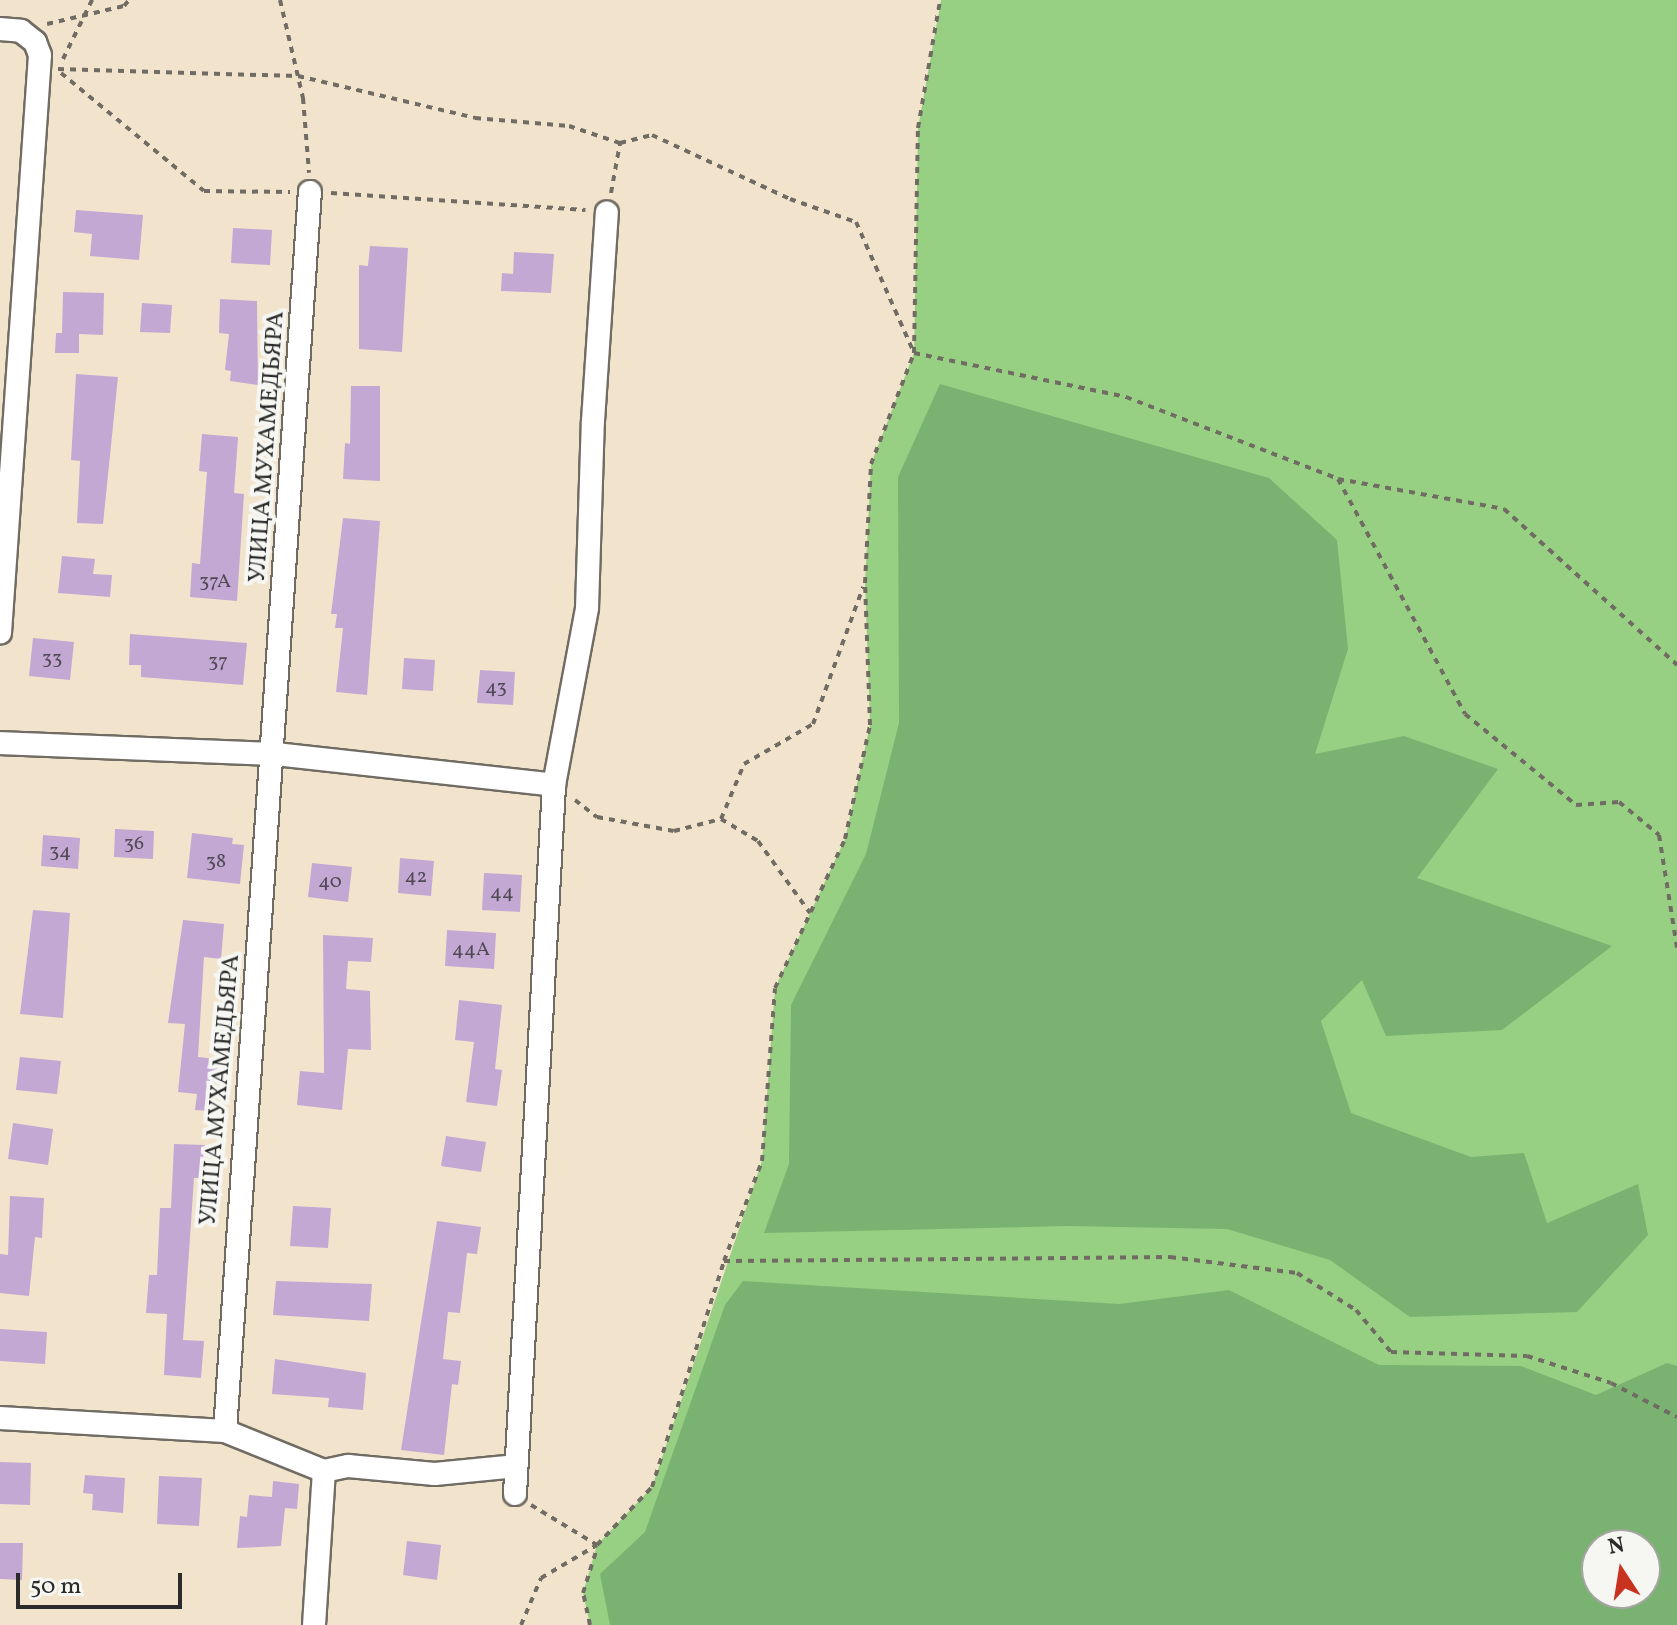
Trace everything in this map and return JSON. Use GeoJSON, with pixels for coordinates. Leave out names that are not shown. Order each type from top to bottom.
{"type":"FeatureCollection","features":[{"type":"Feature","properties":{"kind":"street"},"geometry":{"type":"LineString","coordinates":[[0,633],[49,62],[35,42],[10,30]]}},
{"type":"Feature","properties":{"kind":"street","name":"УЛИЦА МУХАМЕДЬЯРА"},"geometry":{"type":"LineString","coordinates":[[225,1431],[236,1222],[275,754],[310,192]]}},
{"type":"Feature","properties":{"kind":"street"},"geometry":{"type":"LineString","coordinates":[[515,1494],[554,785],[587,608],[593,421],[607,212]]}},
{"type":"Feature","properties":{"kind":"street"},"geometry":{"type":"LineString","coordinates":[[0,743],[275,754],[554,785]]}},
{"type":"Feature","properties":{"kind":"street"},"geometry":{"type":"LineString","coordinates":[[0,1418],[225,1431],[324,1471],[348,1466],[435,1474],[516,1466]]}},
{"type":"Feature","properties":{"kind":"street"},"geometry":{"type":"LineString","coordinates":[[314,1625],[324,1471]]}},
{"type":"Feature","properties":{"kind":"path"},"geometry":{"type":"LineString","coordinates":[[49,62],[85,15],[92,0]]}},
{"type":"Feature","properties":{"kind":"path"},"geometry":{"type":"LineString","coordinates":[[10,30],[124,6],[129,0]]}},
{"type":"Feature","properties":{"kind":"path"},"geometry":{"type":"LineString","coordinates":[[280,0],[298,76],[310,192]]}},
{"type":"Feature","properties":{"kind":"path"},"geometry":{"type":"LineString","coordinates":[[521,1625],[541,1578],[597,1545],[652,1487],[724,1261],[762,1161],[775,988],[845,839],[870,725],[865,583],[871,464],[914,353],[918,128],[940,0]]}},
{"type":"Feature","properties":{"kind":"path"},"geometry":{"type":"LineString","coordinates":[[49,62],[298,76],[475,118],[569,126],[620,143],[652,135],[790,199],[856,222],[914,353]]}},
{"type":"Feature","properties":{"kind":"path"},"geometry":{"type":"LineString","coordinates":[[49,62],[204,191],[310,192],[607,212],[620,143]]}},
{"type":"Feature","properties":{"kind":"path"},"geometry":{"type":"LineString","coordinates":[[914,353],[1126,397],[1338,479],[1504,509],[1677,665]]}},
{"type":"Feature","properties":{"kind":"path"},"geometry":{"type":"LineString","coordinates":[[1338,479],[1465,714],[1576,805],[1619,802],[1659,835],[1677,948]]}},
{"type":"Feature","properties":{"kind":"path"},"geometry":{"type":"LineString","coordinates":[[721,819],[744,764],[813,724],[865,583]]}},
{"type":"Feature","properties":{"kind":"path"},"geometry":{"type":"LineString","coordinates":[[554,785],[597,817],[674,831],[721,819],[758,841],[810,913]]}},
{"type":"Feature","properties":{"kind":"path"},"geometry":{"type":"LineString","coordinates":[[724,1261],[1170,1257],[1297,1273],[1356,1310],[1391,1352],[1527,1356],[1611,1383],[1677,1417]]}},
{"type":"Feature","properties":{"kind":"path"},"geometry":{"type":"LineString","coordinates":[[515,1494],[597,1545]]}},
{"type":"Feature","properties":{"kind":"path"},"geometry":{"type":"LineString","coordinates":[[590,1625],[583,1593],[597,1545]]}},
{"type":"Feature","properties":{"kind":"green space"},"geometry":{"type":"Polygon","coordinates":[[[941,0],[1677,0],[1677,1625],[590,1625],[583,1593],[597,1545],[652,1487],[762,1161],[775,988],[845,839],[870,725],[865,583],[871,464],[914,353],[918,128],[941,0]]]}},
{"type":"Feature","properties":{"kind":"green space"},"geometry":{"type":"Polygon","coordinates":[[[940,384],[1269,478],[1337,540],[1348,649],[1315,754],[1404,736],[1498,769],[1417,878],[1612,946],[1502,1030],[1386,1036],[1362,980],[1321,1021],[1351,1113],[1471,1157],[1524,1153],[1547,1223],[1638,1184],[1648,1235],[1577,1312],[1410,1317],[1330,1260],[1227,1229],[1068,1226],[764,1233],[789,1164],[791,1005],[866,854],[899,723],[898,477],[940,384]]]}},
{"type":"Feature","properties":{"kind":"green space"},"geometry":{"type":"Polygon","coordinates":[[[743,1281],[1119,1304],[1229,1290],[1379,1365],[1521,1366],[1596,1395],[1667,1363],[1677,1366],[1677,1625],[610,1625],[600,1574],[645,1532],[725,1305],[743,1281]]]}},
{"type":"Feature","properties":{"kind":"building"},"geometry":{"type":"Polygon","coordinates":[[[76,210],[143,215],[139,260],[90,256],[92,234],[74,232],[76,210]]]}},
{"type":"Feature","properties":{"kind":"building"},"geometry":{"type":"Polygon","coordinates":[[[233,228],[272,230],[270,265],[231,263],[233,228]]]}},
{"type":"Feature","properties":{"kind":"building"},"geometry":{"type":"Polygon","coordinates":[[[370,246],[408,248],[402,352],[359,349],[359,265],[368,266],[370,246]]]}},
{"type":"Feature","properties":{"kind":"building"},"geometry":{"type":"Polygon","coordinates":[[[514,252],[554,254],[551,293],[501,291],[502,273],[513,274],[514,252]]]}},
{"type":"Feature","properties":{"kind":"building"},"geometry":{"type":"Polygon","coordinates":[[[63,292],[104,293],[103,335],[79,334],[79,353],[55,353],[56,333],[62,333],[63,292]]]}},
{"type":"Feature","properties":{"kind":"building"},"geometry":{"type":"Polygon","coordinates":[[[220,299],[257,301],[258,385],[230,381],[231,371],[225,370],[229,334],[219,333],[220,299]]]}},
{"type":"Feature","properties":{"kind":"building"},"geometry":{"type":"Polygon","coordinates":[[[142,303],[172,305],[170,333],[140,332],[142,303]]]}},
{"type":"Feature","properties":{"kind":"building"},"geometry":{"type":"Polygon","coordinates":[[[76,374],[118,377],[103,524],[77,523],[80,461],[71,460],[76,374]]]}},
{"type":"Feature","properties":{"kind":"building"},"geometry":{"type":"Polygon","coordinates":[[[351,386],[380,386],[380,481],[343,479],[345,443],[350,444],[351,386]]]}},
{"type":"Feature","properties":{"kind":"building"},"geometry":{"type":"Polygon","coordinates":[[[202,434],[238,437],[234,493],[244,494],[237,601],[190,597],[192,563],[200,564],[207,472],[199,471],[202,434]]]}},
{"type":"Feature","properties":{"kind":"building"},"geometry":{"type":"Polygon","coordinates":[[[343,518],[380,521],[367,695],[336,692],[343,628],[335,628],[337,614],[331,614],[343,518]]]}},
{"type":"Feature","properties":{"kind":"building"},"geometry":{"type":"Polygon","coordinates":[[[62,556],[95,559],[93,574],[112,575],[110,597],[58,593],[62,556]]]}},
{"type":"Feature","properties":{"kind":"building"},"geometry":{"type":"Polygon","coordinates":[[[130,634],[247,643],[243,685],[141,677],[141,665],[129,665],[130,634]]]}},
{"type":"Feature","properties":{"kind":"building"},"geometry":{"type":"Polygon","coordinates":[[[33,638],[74,642],[70,680],[29,676],[33,638]]]}},
{"type":"Feature","properties":{"kind":"building"},"geometry":{"type":"Polygon","coordinates":[[[404,658],[435,660],[433,691],[402,689],[404,658]]]}},
{"type":"Feature","properties":{"kind":"building"},"geometry":{"type":"Polygon","coordinates":[[[480,670],[515,672],[513,705],[477,703],[480,670]]]}},
{"type":"Feature","properties":{"kind":"building"},"geometry":{"type":"Polygon","coordinates":[[[115,829],[154,831],[153,859],[114,857],[115,829]]]}},
{"type":"Feature","properties":{"kind":"building"},"geometry":{"type":"Polygon","coordinates":[[[192,833],[233,838],[232,844],[244,845],[240,884],[187,878],[192,833]]]}},
{"type":"Feature","properties":{"kind":"building"},"geometry":{"type":"Polygon","coordinates":[[[43,835],[80,838],[78,869],[41,866],[43,835]]]}},
{"type":"Feature","properties":{"kind":"building"},"geometry":{"type":"Polygon","coordinates":[[[400,858],[434,861],[431,896],[398,893],[400,858]]]}},
{"type":"Feature","properties":{"kind":"building"},"geometry":{"type":"Polygon","coordinates":[[[312,863],[352,867],[348,902],[308,897],[312,863]]]}},
{"type":"Feature","properties":{"kind":"building"},"geometry":{"type":"Polygon","coordinates":[[[484,873],[522,875],[520,912],[482,910],[484,873]]]}},
{"type":"Feature","properties":{"kind":"building"},"geometry":{"type":"Polygon","coordinates":[[[33,910],[70,913],[63,1018],[20,1014],[33,910]]]}},
{"type":"Feature","properties":{"kind":"building"},"geometry":{"type":"Polygon","coordinates":[[[183,920],[224,924],[221,959],[204,957],[198,1057],[218,1059],[213,1111],[195,1110],[197,1094],[178,1092],[185,1024],[168,1023],[183,920]]]}},
{"type":"Feature","properties":{"kind":"building"},"geometry":{"type":"Polygon","coordinates":[[[447,930],[496,933],[494,969],[445,966],[447,930]]]}},
{"type":"Feature","properties":{"kind":"building"},"geometry":{"type":"Polygon","coordinates":[[[323,935],[373,938],[371,962],[348,961],[346,989],[370,991],[371,1050],[348,1049],[342,1110],[297,1105],[300,1071],[324,1073],[323,935]]]}},
{"type":"Feature","properties":{"kind":"building"},"geometry":{"type":"Polygon","coordinates":[[[459,1000],[502,1005],[495,1069],[502,1070],[497,1106],[466,1102],[474,1042],[455,1040],[459,1000]]]}},
{"type":"Feature","properties":{"kind":"building"},"geometry":{"type":"Polygon","coordinates":[[[20,1057],[61,1061],[57,1094],[16,1090],[20,1057]]]}},
{"type":"Feature","properties":{"kind":"building"},"geometry":{"type":"Polygon","coordinates":[[[13,1123],[53,1129],[48,1165],[8,1159],[13,1123]]]}},
{"type":"Feature","properties":{"kind":"building"},"geometry":{"type":"Polygon","coordinates":[[[446,1136],[486,1142],[481,1172],[441,1166],[446,1136]]]}},
{"type":"Feature","properties":{"kind":"building"},"geometry":{"type":"Polygon","coordinates":[[[174,1144],[205,1145],[203,1178],[194,1178],[183,1340],[204,1341],[201,1378],[164,1375],[167,1314],[146,1313],[149,1275],[157,1275],[160,1208],[171,1208],[174,1144]]]}},
{"type":"Feature","properties":{"kind":"building"},"geometry":{"type":"Polygon","coordinates":[[[10,1196],[44,1198],[42,1238],[35,1237],[29,1296],[0,1293],[0,1254],[8,1255],[10,1196]]]}},
{"type":"Feature","properties":{"kind":"building"},"geometry":{"type":"Polygon","coordinates":[[[293,1206],[331,1208],[328,1248],[290,1246],[293,1206]]]}},
{"type":"Feature","properties":{"kind":"building"},"geometry":{"type":"Polygon","coordinates":[[[437,1221],[481,1227],[477,1254],[467,1253],[460,1313],[448,1312],[443,1359],[461,1361],[458,1385],[452,1384],[444,1455],[401,1450],[437,1221]]]}},
{"type":"Feature","properties":{"kind":"building"},"geometry":{"type":"Polygon","coordinates":[[[276,1281],[372,1284],[369,1321],[273,1315],[276,1281]]]}},
{"type":"Feature","properties":{"kind":"building"},"geometry":{"type":"Polygon","coordinates":[[[0,1329],[47,1332],[45,1364],[0,1361],[0,1329]]]}},
{"type":"Feature","properties":{"kind":"building"},"geometry":{"type":"Polygon","coordinates":[[[275,1359],[366,1373],[363,1410],[328,1407],[329,1398],[272,1394],[275,1359]]]}},
{"type":"Feature","properties":{"kind":"building"},"geometry":{"type":"Polygon","coordinates":[[[0,1462],[31,1463],[30,1505],[0,1504],[0,1462]]]}},
{"type":"Feature","properties":{"kind":"building"},"geometry":{"type":"Polygon","coordinates":[[[85,1475],[125,1478],[123,1513],[92,1510],[93,1494],[83,1493],[85,1475]]]}},
{"type":"Feature","properties":{"kind":"building"},"geometry":{"type":"Polygon","coordinates":[[[159,1476],[202,1478],[199,1526],[157,1524],[159,1476]]]}},
{"type":"Feature","properties":{"kind":"building"},"geometry":{"type":"Polygon","coordinates":[[[273,1481],[299,1484],[297,1509],[285,1508],[281,1546],[237,1548],[240,1516],[247,1517],[249,1495],[272,1497],[273,1481]]]}},
{"type":"Feature","properties":{"kind":"building"},"geometry":{"type":"Polygon","coordinates":[[[407,1541],[441,1545],[437,1580],[403,1575],[407,1541]]]}},
{"type":"Feature","properties":{"kind":"building"},"geometry":{"type":"Polygon","coordinates":[[[0,1543],[23,1543],[22,1580],[0,1579],[0,1543]]]}}]}
